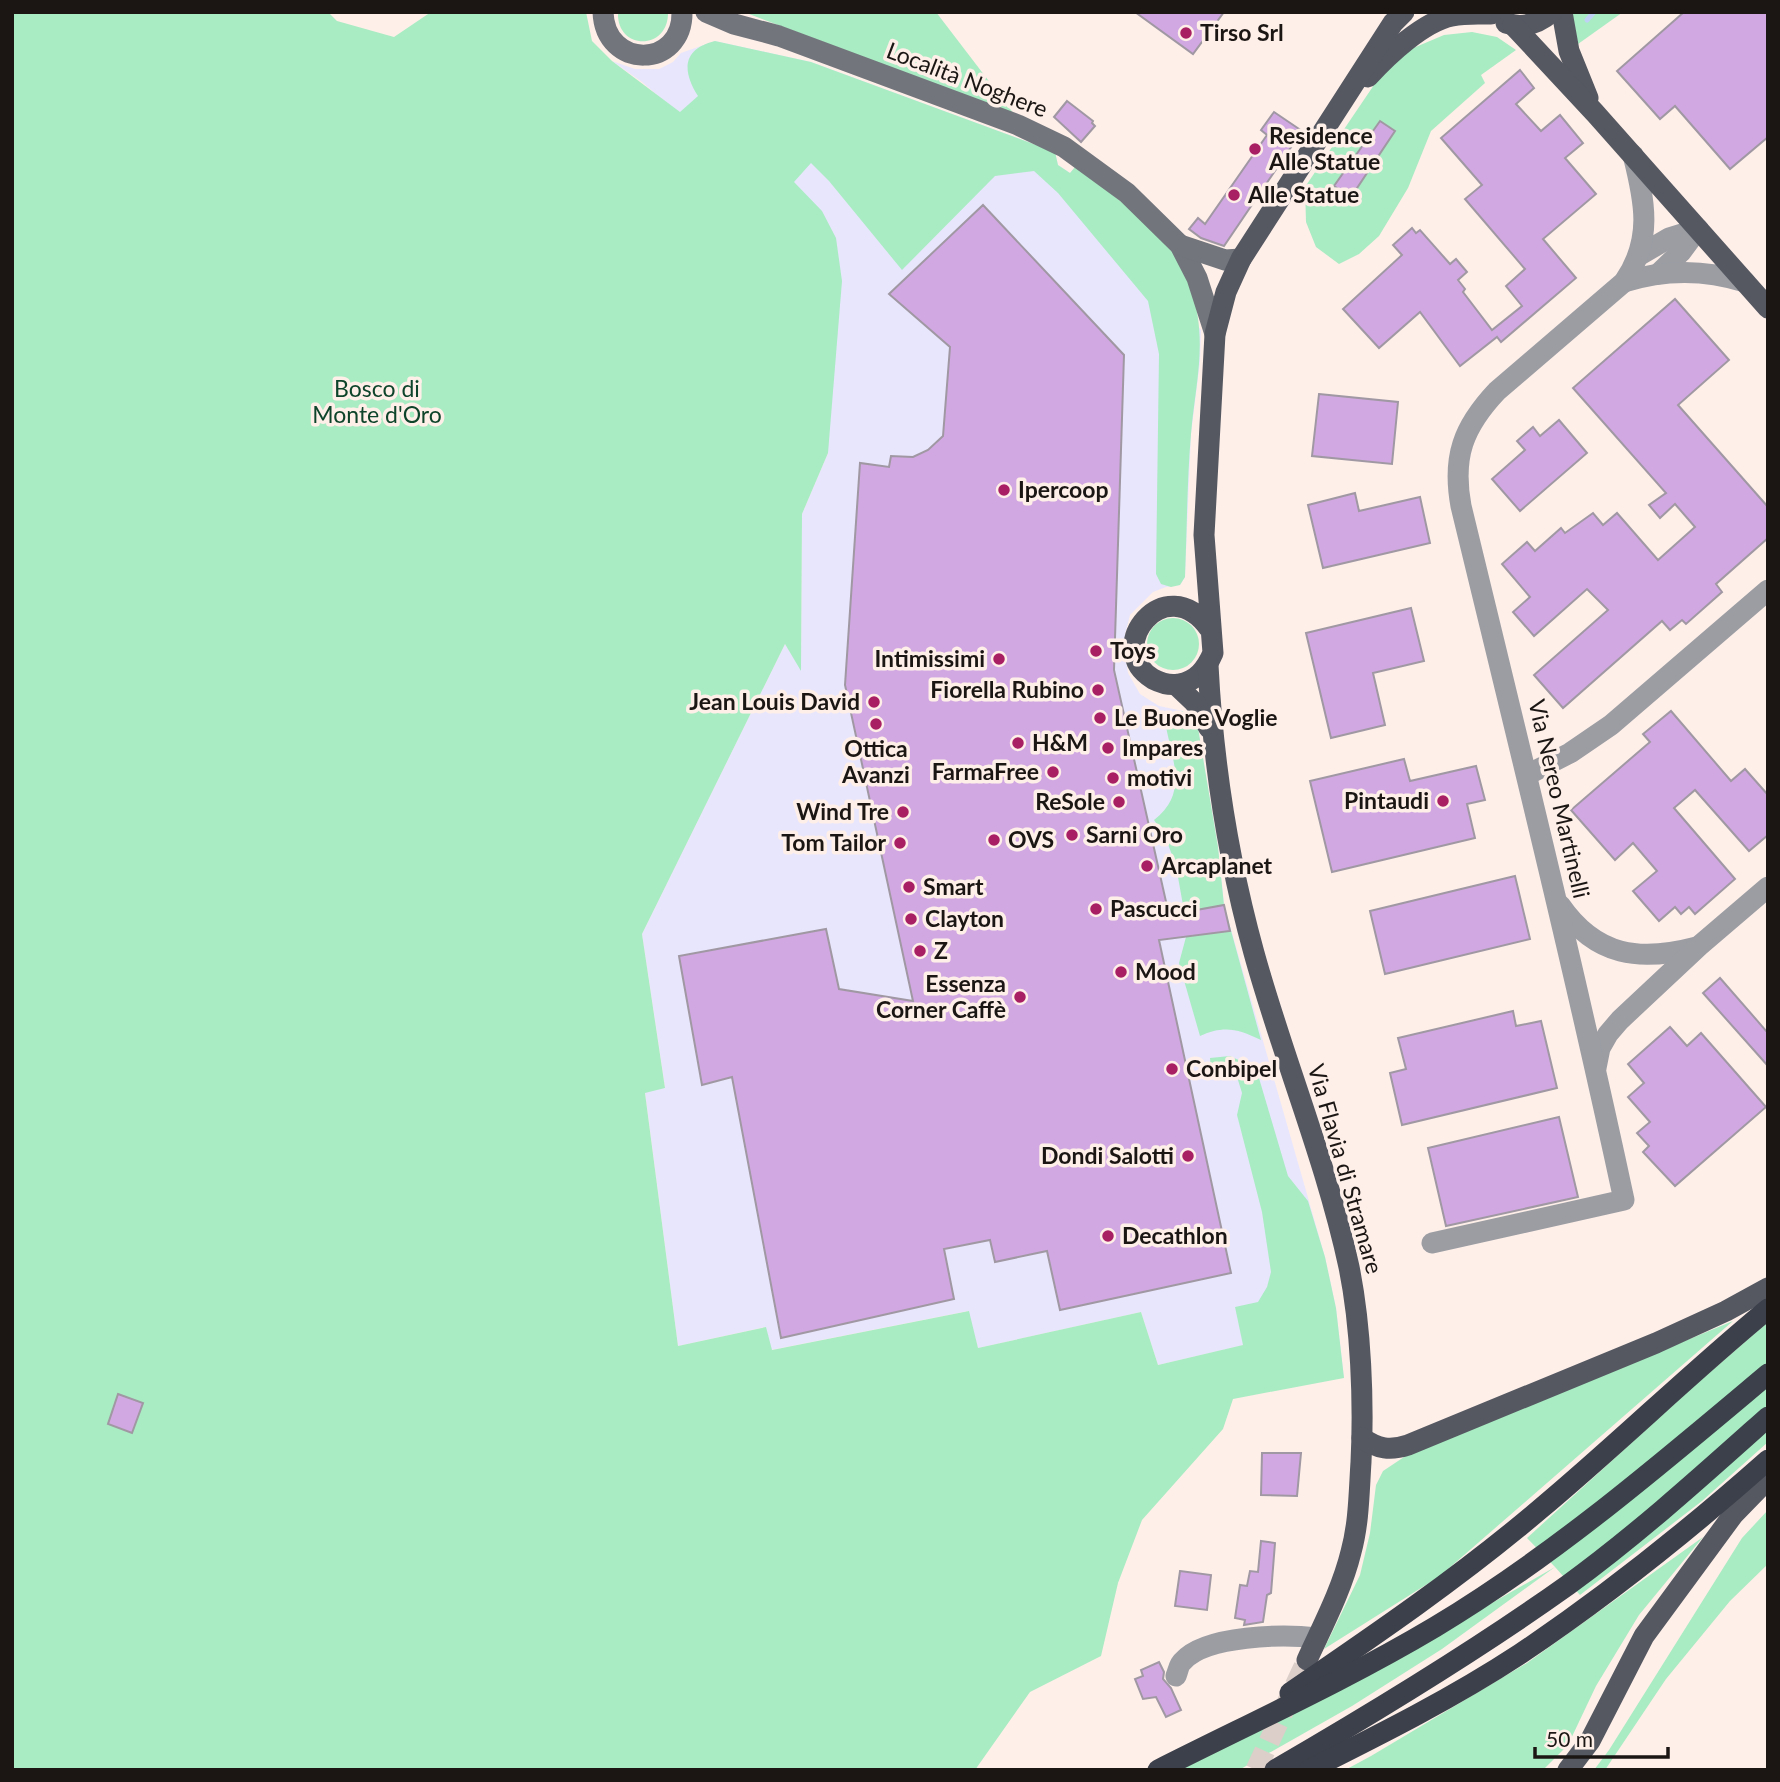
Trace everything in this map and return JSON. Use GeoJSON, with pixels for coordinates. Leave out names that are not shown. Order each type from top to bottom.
{"type":"FeatureCollection","features":[{"type":"Feature","properties":{"kind":"highway"},"geometry":{"type":"LineString","coordinates":[[1238,1729],[1449,1582],[1538,1511],[1768,1309]]}},
{"type":"Feature","properties":{"kind":"highway"},"geometry":{"type":"LineString","coordinates":[[1158,1770],[1327,1688],[1437,1626],[1544,1555],[1679,1449],[1768,1374]]}},
{"type":"Feature","properties":{"kind":"highway"},"geometry":{"type":"LineString","coordinates":[[1275,1770],[1377,1711],[1570,1584],[1698,1480],[1768,1417]]}},
{"type":"Feature","properties":{"kind":"highway"},"geometry":{"type":"LineString","coordinates":[[1309,1770],[1417,1716],[1518,1655],[1621,1584],[1768,1460]]}},
{"type":"Feature","properties":{"kind":"main road"},"geometry":{"type":"LineString","coordinates":[[603,12],[604,26],[609,38],[618,47],[640,56],[651,55],[671,45],[682,25],[682,12]]}},
{"type":"Feature","properties":{"kind":"main road","name":"Località Noghere"},"geometry":{"type":"LineString","coordinates":[[706,12],[1018,125],[1064,147],[1127,194],[1180,245],[1197,278],[1215,334]]}},
{"type":"Feature","properties":{"kind":"main road","name":"Via Flavia di Stramare"},"geometry":{"type":"LineString","coordinates":[[1307,1660],[1352,1552],[1358,1508],[1362,1438],[1361,1382],[1349,1269],[1334,1208],[1254,954],[1235,877],[1211,733],[1208,665],[1213,653],[1213,640],[1209,628],[1205,555],[1215,334],[1226,292],[1241,259],[1393,23],[1404,12]]}},
{"type":"Feature","properties":{"kind":"main road"},"geometry":{"type":"LineString","coordinates":[[1513,25],[1528,25],[1542,20],[1552,12]]}},
{"type":"Feature","properties":{"kind":"main road"},"geometry":{"type":"LineString","coordinates":[[1562,12],[1569,51],[1595,113]]}},
{"type":"Feature","properties":{"kind":"main road","name":"Via Flavia di Stramare"},"geometry":{"type":"LineString","coordinates":[[1336,111],[1375,70],[1415,34],[1449,16],[1490,13],[1501,22],[1513,25]]}},
{"type":"Feature","properties":{"kind":"main road"},"geometry":{"type":"LineString","coordinates":[[678,35],[702,26],[734,24]]}},
{"type":"Feature","properties":{"kind":"main road"},"geometry":{"type":"LineString","coordinates":[[1513,25],[1633,155],[1768,308]]}},
{"type":"Feature","properties":{"kind":"main road","name":"Località Noghere"},"geometry":{"type":"LineString","coordinates":[[1180,245],[1225,260],[1241,259]]}},
{"type":"Feature","properties":{"kind":"main road","name":"Via Flavia di Stramare"},"geometry":{"type":"LineString","coordinates":[[1205,555],[1188,598],[1178,606],[1153,611],[1143,620],[1134,644],[1136,656],[1149,676],[1176,685],[1195,703],[1211,733]]}},
{"type":"Feature","properties":{"kind":"main road"},"geometry":{"type":"LineString","coordinates":[[1178,606],[1202,617],[1209,628]]}},
{"type":"Feature","properties":{"kind":"main road"},"geometry":{"type":"LineString","coordinates":[[1176,685],[1189,682],[1200,675],[1208,665]]}},
{"type":"Feature","properties":{"kind":"main road"},"geometry":{"type":"LineString","coordinates":[[1362,1438],[1377,1447],[1394,1449],[1408,1445],[1656,1343],[1726,1311],[1768,1288]]}},
{"type":"Feature","properties":{"kind":"main road"},"geometry":{"type":"LineString","coordinates":[[1568,1770],[1590,1741],[1644,1636],[1733,1515],[1768,1479]]}},
{"type":"Feature","properties":{"kind":"street","name":"Via Nereo Martinelli"},"geometry":{"type":"LineString","coordinates":[[1432,1243],[1624,1200],[1596,1068],[1457,486],[1459,455],[1478,411],[1497,391],[1624,282],[1640,255],[1644,212],[1633,155]]}},
{"type":"Feature","properties":{"kind":"street","name":"Via Nereo Martinelli"},"geometry":{"type":"LineString","coordinates":[[1640,255],[1669,238],[1698,229]]}},
{"type":"Feature","properties":{"kind":"street"},"geometry":{"type":"LineString","coordinates":[[1658,274],[1681,252],[1698,229]]}},
{"type":"Feature","properties":{"kind":"street","name":"Via Nereo Martinelli"},"geometry":{"type":"LineString","coordinates":[[1624,282],[1658,274],[1701,272],[1745,282]]}},
{"type":"Feature","properties":{"kind":"street"},"geometry":{"type":"LineString","coordinates":[[1527,775],[1570,752],[1611,725],[1768,590]]}},
{"type":"Feature","properties":{"kind":"street"},"geometry":{"type":"LineString","coordinates":[[1596,1068],[1600,1048],[1608,1034],[1699,946],[1768,887]]}},
{"type":"Feature","properties":{"kind":"street"},"geometry":{"type":"LineString","coordinates":[[1556,900],[1572,922],[1590,939],[1617,951],[1650,956],[1699,946]]}},
{"type":"Feature","properties":{"kind":"street"},"geometry":{"type":"LineString","coordinates":[[1176,1676],[1182,1661],[1202,1648],[1245,1638],[1293,1635],[1317,1638]]}},
{"type":"Feature","properties":{"kind":"shaded area"},"geometry":{"type":"Polygon","coordinates":[[[715,41],[811,62],[1055,152],[1058,165],[1070,173],[1075,167],[1201,330],[1191,434],[1185,577],[1180,585],[1153,592],[1130,615],[1125,634],[1125,655],[1128,673],[1140,694],[1159,706],[1188,712],[1197,722],[1218,847],[1224,905],[1325,1257],[1336,1308],[1344,1378],[1244,1345],[1158,1365],[1141,1312],[978,1348],[968,1311],[771,1350],[765,1327],[678,1346],[645,1092],[665,1087],[642,934],[785,644],[801,669],[802,514],[828,453],[794,183],[670,106],[612,61],[635,69],[659,69],[673,62],[681,53],[715,41]]]}},
{"type":"Feature","properties":{"kind":"green space","name":"Bosco di Monte d'Oro"},"geometry":{"type":"Polygon","coordinates":[[[12,12],[328,12],[337,21],[394,37],[431,12],[586,12],[592,41],[612,61],[680,112],[698,96],[689,78],[688,62],[696,49],[704,45],[715,41],[811,62],[1055,152],[1058,165],[1070,173],[1075,167],[1126,205],[1161,237],[1181,262],[1196,307],[1200,343],[1190,452],[1185,577],[1180,585],[1171,587],[1161,584],[1156,574],[1159,354],[1148,301],[1058,193],[1034,171],[995,176],[902,270],[811,163],[794,182],[822,211],[836,238],[842,281],[828,453],[802,514],[801,671],[785,644],[642,934],[665,1088],[645,1093],[678,1346],[766,1327],[772,1350],[969,1311],[978,1348],[1141,1312],[1158,1365],[1243,1345],[1235,1307],[1258,1302],[1267,1287],[1271,1272],[1262,1212],[1237,1115],[1242,1093],[1238,1080],[1212,1078],[1210,1058],[1230,1056],[1256,1068],[1288,1176],[1308,1201],[1325,1257],[1336,1308],[1344,1378],[1233,1399],[1223,1429],[1142,1520],[1118,1583],[1101,1656],[1030,1692],[975,1770],[12,1770],[12,12]]]}},
{"type":"Feature","properties":{"kind":"green space"},"geometry":{"type":"Polygon","coordinates":[[[618,12],[668,12],[666,25],[660,34],[643,41],[625,34],[618,12]]]}},
{"type":"Feature","properties":{"kind":"green space"},"geometry":{"type":"Polygon","coordinates":[[[744,12],[936,12],[1014,114],[778,25],[744,12]]]}},
{"type":"Feature","properties":{"kind":"green space"},"geometry":{"type":"Polygon","coordinates":[[[1572,12],[1623,12],[1578,44],[1572,12]]]}},
{"type":"Feature","properties":{"kind":"green space"},"geometry":{"type":"Polygon","coordinates":[[[1472,32],[1497,37],[1516,50],[1481,75],[1485,83],[1431,131],[1408,188],[1379,236],[1359,254],[1339,264],[1316,247],[1306,222],[1305,187],[1378,79],[1411,49],[1444,35],[1472,32]]]}},
{"type":"Feature","properties":{"kind":"green space"},"geometry":{"type":"Polygon","coordinates":[[[1173,618],[1183,620],[1191,626],[1197,634],[1197,654],[1191,662],[1183,668],[1173,670],[1163,668],[1155,662],[1149,654],[1147,644],[1149,634],[1155,626],[1163,620],[1173,618]]]}},
{"type":"Feature","properties":{"kind":"green space"},"geometry":{"type":"Polygon","coordinates":[[[1179,711],[1188,712],[1197,722],[1218,847],[1224,905],[1261,1040],[1231,1030],[1216,1030],[1200,1036],[1179,963],[1186,937],[1186,922],[1176,866],[1165,836],[1154,820],[1165,810],[1175,788],[1174,765],[1166,727],[1168,719],[1179,711]]]}},
{"type":"Feature","properties":{"kind":"green space"},"geometry":{"type":"Polygon","coordinates":[[[1733,1321],[1440,1576],[1324,1649],[1360,1575],[1370,1533],[1376,1485],[1383,1471],[1404,1457],[1733,1321]]]}},
{"type":"Feature","properties":{"kind":"green space"},"geometry":{"type":"Polygon","coordinates":[[[1768,1322],[1768,1442],[1702,1501],[1580,1595],[1527,1538],[1768,1322]]]}},
{"type":"Feature","properties":{"kind":"green space"},"geometry":{"type":"Polygon","coordinates":[[[1768,1510],[1768,1564],[1730,1601],[1666,1679],[1605,1770],[1594,1770],[1742,1538],[1768,1510]]]}},
{"type":"Feature","properties":{"kind":"green space"},"geometry":{"type":"Polygon","coordinates":[[[1703,1537],[1639,1615],[1596,1686],[1568,1745],[1543,1770],[1345,1770],[1527,1663],[1703,1537]]]}},
{"type":"Feature","properties":{"kind":"green space"},"geometry":{"type":"Polygon","coordinates":[[[1555,1567],[1442,1649],[1352,1706],[1239,1770],[1180,1770],[1349,1685],[1555,1567]]]}},
{"type":"Feature","properties":{"kind":"building","name":"Tirso Srl"},"geometry":{"type":"Polygon","coordinates":[[[1135,12],[1224,12],[1193,54],[1135,12]]]}},
{"type":"Feature","properties":{"kind":"building"},"geometry":{"type":"Polygon","coordinates":[[[1684,12],[1768,12],[1768,137],[1730,169],[1675,106],[1660,119],[1617,71],[1684,12]]]}},
{"type":"Feature","properties":{"kind":"building"},"geometry":{"type":"Polygon","coordinates":[[[1520,70],[1534,88],[1516,104],[1541,131],[1560,115],[1583,143],[1565,158],[1596,194],[1543,239],[1576,278],[1501,342],[1497,337],[1460,366],[1420,312],[1379,348],[1343,309],[1402,255],[1393,245],[1412,228],[1416,233],[1420,230],[1450,264],[1456,259],[1467,272],[1458,280],[1465,289],[1463,292],[1492,330],[1522,306],[1506,286],[1525,269],[1465,199],[1482,185],[1441,138],[1520,70]]]}},
{"type":"Feature","properties":{"kind":"building"},"geometry":{"type":"Polygon","coordinates":[[[1067,101],[1093,121],[1095,126],[1081,142],[1054,117],[1067,101]]]}},
{"type":"Feature","properties":{"kind":"building"},"geometry":{"type":"Polygon","coordinates":[[[1274,112],[1302,131],[1224,246],[1201,238],[1189,229],[1198,218],[1205,224],[1267,135],[1261,130],[1274,112]]]}},
{"type":"Feature","properties":{"kind":"building"},"geometry":{"type":"Polygon","coordinates":[[[1380,121],[1395,131],[1351,197],[1334,186],[1380,121]]]}},
{"type":"Feature","properties":{"kind":"building"},"geometry":{"type":"Polygon","coordinates":[[[983,205],[1124,355],[1114,670],[1169,915],[1224,905],[1230,931],[1159,940],[1231,1273],[1060,1310],[1047,1251],[995,1262],[990,1240],[944,1249],[954,1299],[781,1338],[732,1077],[702,1085],[679,956],[826,929],[839,989],[913,1001],[845,685],[860,463],[889,467],[891,456],[913,457],[928,450],[943,436],[950,347],[889,294],[983,205]]]}},
{"type":"Feature","properties":{"kind":"building"},"geometry":{"type":"Polygon","coordinates":[[[1675,299],[1729,360],[1678,405],[1768,507],[1768,538],[1716,584],[1722,592],[1686,624],[1682,620],[1670,630],[1662,621],[1563,708],[1534,675],[1608,610],[1587,589],[1534,636],[1513,612],[1530,597],[1502,564],[1527,542],[1535,551],[1561,528],[1565,533],[1593,513],[1603,525],[1617,513],[1658,560],[1695,527],[1675,504],[1660,518],[1649,505],[1666,493],[1573,388],[1675,299]]]}},
{"type":"Feature","properties":{"kind":"building"},"geometry":{"type":"Polygon","coordinates":[[[1319,394],[1398,402],[1392,464],[1312,456],[1319,394]]]}},
{"type":"Feature","properties":{"kind":"building"},"geometry":{"type":"Polygon","coordinates":[[[1559,420],[1587,453],[1520,511],[1492,479],[1525,450],[1517,441],[1533,427],[1540,436],[1559,420]]]}},
{"type":"Feature","properties":{"kind":"building"},"geometry":{"type":"Polygon","coordinates":[[[1355,493],[1359,511],[1420,497],[1430,543],[1323,568],[1308,505],[1355,493]]]}},
{"type":"Feature","properties":{"kind":"building"},"geometry":{"type":"Polygon","coordinates":[[[1411,608],[1424,661],[1373,673],[1385,725],[1331,738],[1306,633],[1411,608]]]}},
{"type":"Feature","properties":{"kind":"building"},"geometry":{"type":"Polygon","coordinates":[[[1671,711],[1731,781],[1745,769],[1768,795],[1768,835],[1749,851],[1695,790],[1674,808],[1735,879],[1695,914],[1689,907],[1681,914],[1675,907],[1659,921],[1633,891],[1657,871],[1633,843],[1615,860],[1571,810],[1650,742],[1643,734],[1671,711]]]}},
{"type":"Feature","properties":{"kind":"building"},"geometry":{"type":"Polygon","coordinates":[[[1404,759],[1410,781],[1476,766],[1485,800],[1467,804],[1475,838],[1332,872],[1310,781],[1404,759]]]}},
{"type":"Feature","properties":{"kind":"building"},"geometry":{"type":"Polygon","coordinates":[[[1515,876],[1530,939],[1385,974],[1370,911],[1515,876]]]}},
{"type":"Feature","properties":{"kind":"building"},"geometry":{"type":"Polygon","coordinates":[[[1720,978],[1768,1033],[1768,1066],[1703,993],[1720,978]]]}},
{"type":"Feature","properties":{"kind":"building"},"geometry":{"type":"Polygon","coordinates":[[[1513,1011],[1516,1026],[1541,1021],[1557,1088],[1402,1125],[1390,1073],[1406,1069],[1398,1038],[1513,1011]]]}},
{"type":"Feature","properties":{"kind":"building"},"geometry":{"type":"Polygon","coordinates":[[[1670,1027],[1687,1046],[1701,1033],[1766,1107],[1675,1186],[1643,1152],[1649,1146],[1637,1133],[1650,1122],[1628,1097],[1644,1083],[1628,1064],[1670,1027]]]}},
{"type":"Feature","properties":{"kind":"building"},"geometry":{"type":"Polygon","coordinates":[[[1559,1117],[1578,1197],[1446,1226],[1428,1148],[1559,1117]]]}},
{"type":"Feature","properties":{"kind":"building"},"geometry":{"type":"Polygon","coordinates":[[[118,1394],[143,1403],[132,1433],[108,1424],[118,1394]]]}},
{"type":"Feature","properties":{"kind":"building"},"geometry":{"type":"Polygon","coordinates":[[[1262,1453],[1301,1453],[1297,1496],[1261,1495],[1262,1453]]]}},
{"type":"Feature","properties":{"kind":"building"},"geometry":{"type":"Polygon","coordinates":[[[1261,1541],[1275,1543],[1271,1593],[1267,1595],[1263,1622],[1244,1625],[1245,1620],[1235,1618],[1240,1585],[1247,1586],[1250,1571],[1258,1572],[1261,1541]]]}},
{"type":"Feature","properties":{"kind":"building"},"geometry":{"type":"Polygon","coordinates":[[[1180,1571],[1211,1575],[1207,1610],[1175,1606],[1180,1571]]]}},
{"type":"Feature","properties":{"kind":"building"},"geometry":{"type":"Polygon","coordinates":[[[1159,1662],[1164,1672],[1163,1679],[1171,1688],[1181,1710],[1166,1717],[1156,1697],[1143,1699],[1135,1679],[1143,1676],[1141,1670],[1159,1662]]]}},
{"type":"Feature","properties":{"kind":"waterway"},"geometry":{"type":"LineString","coordinates":[[1587,20],[1594,12]]}},
{"type":"Feature","properties":{"kind":"tunnel"},"geometry":{"type":"LineString","coordinates":[[1256,1770],[1307,1660]]}},
{"type":"Feature","properties":{"kind":"place","name":"Tirso Srl"},"geometry":{"type":"Point","coordinates":[1186,33]}},
{"type":"Feature","properties":{"kind":"place","name":"Residence Alle Statue"},"geometry":{"type":"Point","coordinates":[1255,149]}},
{"type":"Feature","properties":{"kind":"place","name":"Alle Statue"},"geometry":{"type":"Point","coordinates":[1234,195]}},
{"type":"Feature","properties":{"kind":"place","name":"Ipercoop"},"geometry":{"type":"Point","coordinates":[1004,490]}},
{"type":"Feature","properties":{"kind":"place","name":"Toys"},"geometry":{"type":"Point","coordinates":[1096,651]}},
{"type":"Feature","properties":{"kind":"place","name":"Intimissimi"},"geometry":{"type":"Point","coordinates":[999,659]}},
{"type":"Feature","properties":{"kind":"place","name":"Fiorella Rubino"},"geometry":{"type":"Point","coordinates":[1098,690]}},
{"type":"Feature","properties":{"kind":"place","name":"Jean Louis David"},"geometry":{"type":"Point","coordinates":[874,702]}},
{"type":"Feature","properties":{"kind":"place","name":"Le Buone Voglie"},"geometry":{"type":"Point","coordinates":[1100,718]}},
{"type":"Feature","properties":{"kind":"place","name":"Ottica Avanzi"},"geometry":{"type":"Point","coordinates":[876,724]}},
{"type":"Feature","properties":{"kind":"place","name":"H&M"},"geometry":{"type":"Point","coordinates":[1018,743]}},
{"type":"Feature","properties":{"kind":"place","name":"Impares"},"geometry":{"type":"Point","coordinates":[1108,748]}},
{"type":"Feature","properties":{"kind":"place","name":"FarmaFree"},"geometry":{"type":"Point","coordinates":[1053,772]}},
{"type":"Feature","properties":{"kind":"place","name":"motivi"},"geometry":{"type":"Point","coordinates":[1113,778]}},
{"type":"Feature","properties":{"kind":"place","name":"Pintaudi"},"geometry":{"type":"Point","coordinates":[1443,801]}},
{"type":"Feature","properties":{"kind":"place","name":"ReSole"},"geometry":{"type":"Point","coordinates":[1119,802]}},
{"type":"Feature","properties":{"kind":"place","name":"Wind Tre"},"geometry":{"type":"Point","coordinates":[903,812]}},
{"type":"Feature","properties":{"kind":"place","name":"Sarni Oro"},"geometry":{"type":"Point","coordinates":[1072,835]}},
{"type":"Feature","properties":{"kind":"place","name":"OVS"},"geometry":{"type":"Point","coordinates":[994,840]}},
{"type":"Feature","properties":{"kind":"place","name":"Tom Tailor"},"geometry":{"type":"Point","coordinates":[900,843]}},
{"type":"Feature","properties":{"kind":"place","name":"Arcaplanet"},"geometry":{"type":"Point","coordinates":[1147,866]}},
{"type":"Feature","properties":{"kind":"place","name":"Smart"},"geometry":{"type":"Point","coordinates":[909,887]}},
{"type":"Feature","properties":{"kind":"place","name":"Pascucci"},"geometry":{"type":"Point","coordinates":[1096,909]}},
{"type":"Feature","properties":{"kind":"place","name":"Clayton"},"geometry":{"type":"Point","coordinates":[911,919]}},
{"type":"Feature","properties":{"kind":"place","name":"Z"},"geometry":{"type":"Point","coordinates":[920,951]}},
{"type":"Feature","properties":{"kind":"place","name":"Mood"},"geometry":{"type":"Point","coordinates":[1121,972]}},
{"type":"Feature","properties":{"kind":"place","name":"Essenza Corner Caffè"},"geometry":{"type":"Point","coordinates":[1020,997]}},
{"type":"Feature","properties":{"kind":"place","name":"Conbipel"},"geometry":{"type":"Point","coordinates":[1172,1069]}},
{"type":"Feature","properties":{"kind":"place","name":"Dondi Salotti"},"geometry":{"type":"Point","coordinates":[1188,1156]}},
{"type":"Feature","properties":{"kind":"place","name":"Decathlon"},"geometry":{"type":"Point","coordinates":[1108,1236]}}]}
